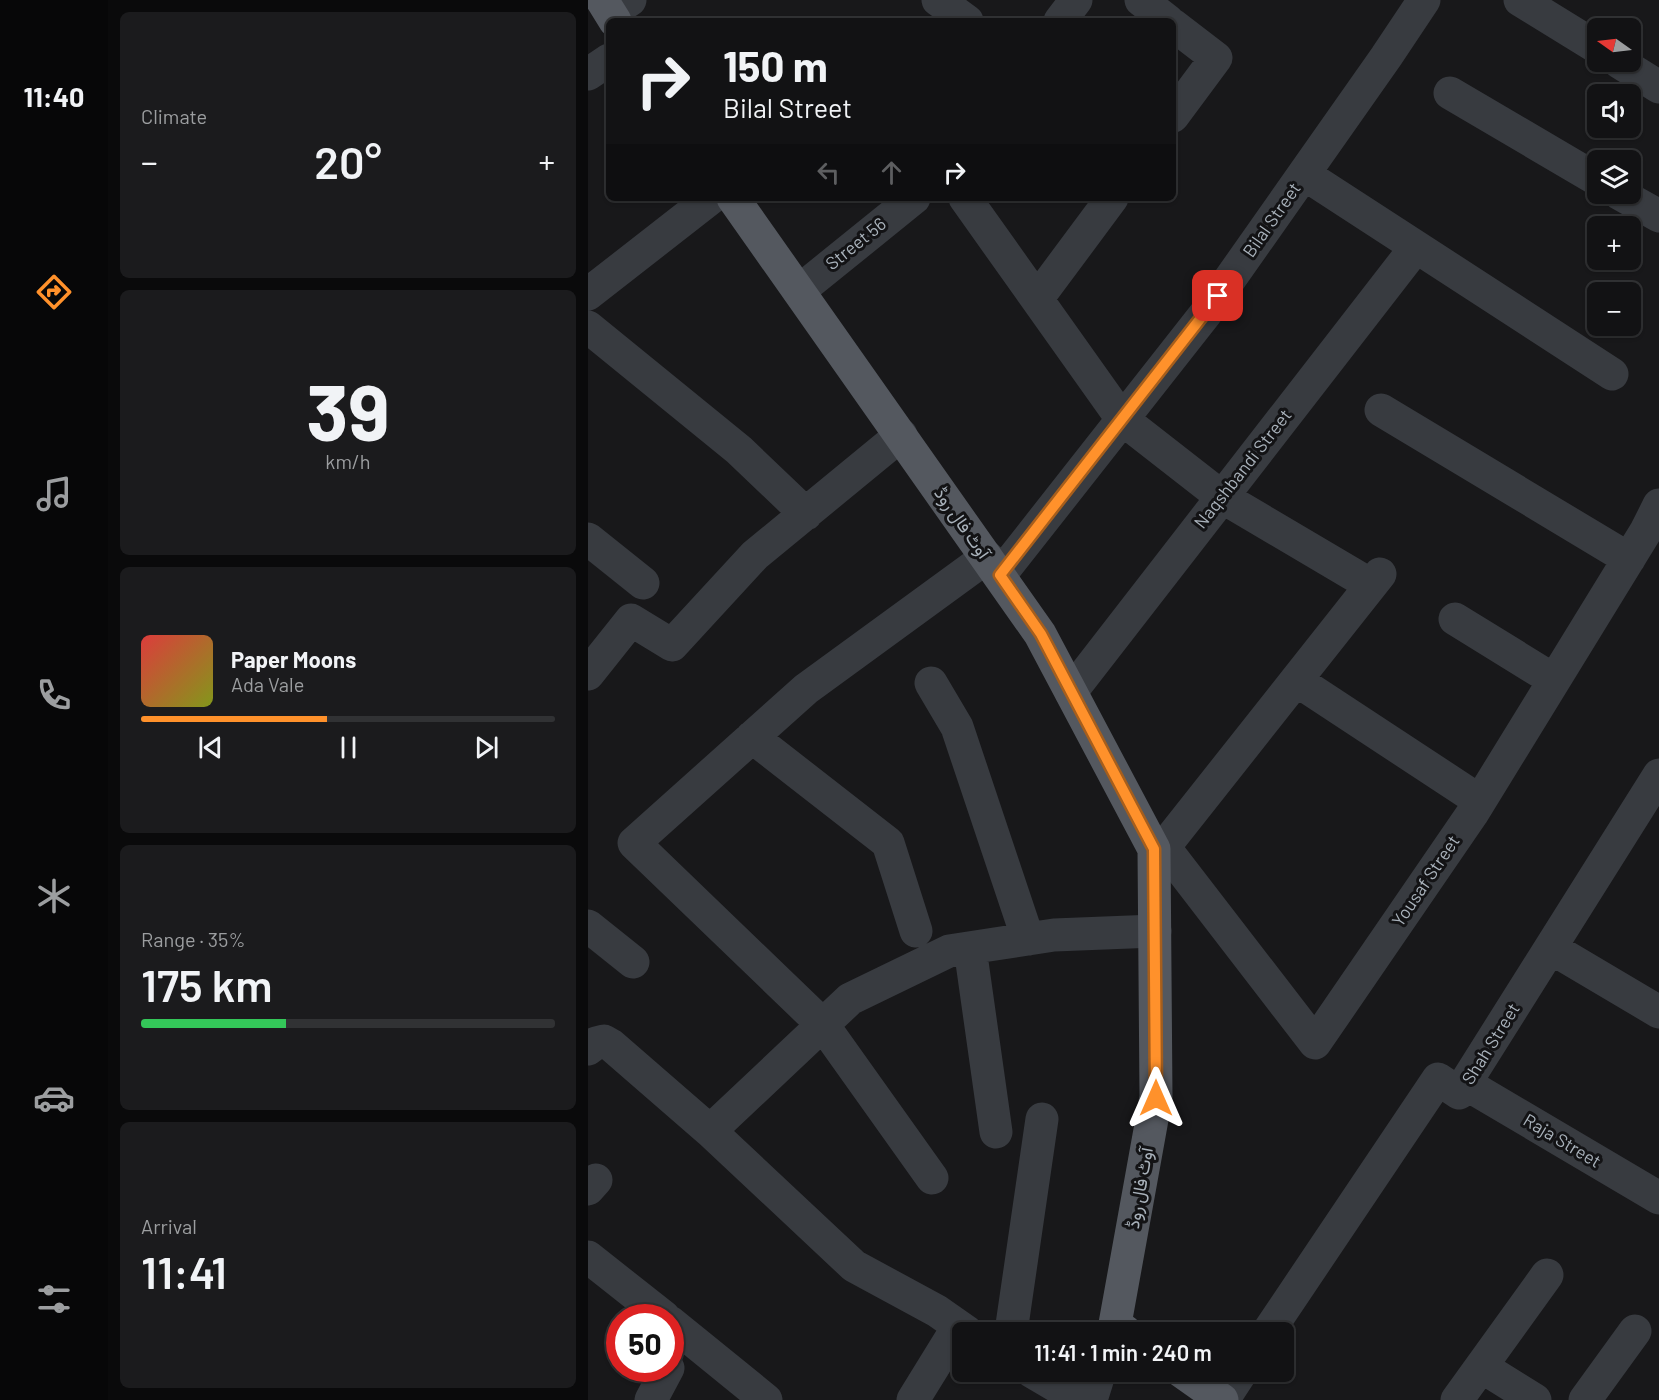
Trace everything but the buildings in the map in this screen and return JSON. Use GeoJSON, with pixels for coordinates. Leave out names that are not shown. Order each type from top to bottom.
{"type":"FeatureCollection","features":[{"type":"Feature","properties":{"kind":"main road","name":"آوٹ فال روڈ"},"geometry":{"type":"LineString","coordinates":[[735,201],[1041,634],[1159,848],[1155,931],[1156,1098],[1118,1322]]}},
{"type":"Feature","properties":{"kind":"main road"},"geometry":{"type":"LineString","coordinates":[[1197,1382],[1222,1400]]}},
{"type":"Feature","properties":{"kind":"street"},"geometry":{"type":"LineString","coordinates":[[938,0],[963,18]]}},
{"type":"Feature","properties":{"kind":"street"},"geometry":{"type":"LineString","coordinates":[[1062,18],[1076,0]]}},
{"type":"Feature","properties":{"kind":"street"},"geometry":{"type":"LineString","coordinates":[[1141,0],[1164,18]]}},
{"type":"Feature","properties":{"kind":"street","name":"Bilal Street"},"geometry":{"type":"LineString","coordinates":[[823,1025],[634,843],[806,689],[993,566],[1122,419],[1206,313],[1424,0]]}},
{"type":"Feature","properties":{"kind":"street"},"geometry":{"type":"LineString","coordinates":[[1520,0],[1587,41]]}},
{"type":"Feature","properties":{"kind":"street"},"geometry":{"type":"LineString","coordinates":[[1176,27],[1216,58],[1176,112]]}},
{"type":"Feature","properties":{"kind":"street"},"geometry":{"type":"LineString","coordinates":[[588,74],[606,62]]}},
{"type":"Feature","properties":{"kind":"street"},"geometry":{"type":"LineString","coordinates":[[1635,72],[1659,87]]}},
{"type":"Feature","properties":{"kind":"street"},"geometry":{"type":"LineString","coordinates":[[1450,93],[1587,174]]}},
{"type":"Feature","properties":{"kind":"street"},"geometry":{"type":"LineString","coordinates":[[1304,174],[1612,374]]}},
{"type":"Feature","properties":{"kind":"street"},"geometry":{"type":"LineString","coordinates":[[588,294],[707,201]]}},
{"type":"Feature","properties":{"kind":"street","name":"Street 56"},"geometry":{"type":"LineString","coordinates":[[799,291],[910,201]]}},
{"type":"Feature","properties":{"kind":"street"},"geometry":{"type":"LineString","coordinates":[[967,201],[1122,419],[1222,497],[1375,580],[1159,848]]}},
{"type":"Feature","properties":{"kind":"street"},"geometry":{"type":"LineString","coordinates":[[1037,299],[1110,201]]}},
{"type":"Feature","properties":{"kind":"street"},"geometry":{"type":"LineString","coordinates":[[1638,204],[1659,216]]}},
{"type":"Feature","properties":{"kind":"street","name":"Naqshbandi Street"},"geometry":{"type":"LineString","coordinates":[[1071,692],[1416,247]]}},
{"type":"Feature","properties":{"kind":"street"},"geometry":{"type":"LineString","coordinates":[[588,327],[739,450],[806,514]]}},
{"type":"Feature","properties":{"kind":"street"},"geometry":{"type":"LineString","coordinates":[[1381,410],[1629,559]]}},
{"type":"Feature","properties":{"kind":"street"},"geometry":{"type":"LineString","coordinates":[[588,674],[631,620],[672,645],[755,555],[901,435]]}},
{"type":"Feature","properties":{"kind":"street","name":"Yousaf Street"},"geometry":{"type":"LineString","coordinates":[[1159,848],[1315,1043],[1480,801],[1629,559],[1659,505]]}},
{"type":"Feature","properties":{"kind":"street"},"geometry":{"type":"LineString","coordinates":[[588,539],[643,582]]}},
{"type":"Feature","properties":{"kind":"street"},"geometry":{"type":"LineString","coordinates":[[1455,619],[1554,680]]}},
{"type":"Feature","properties":{"kind":"street"},"geometry":{"type":"LineString","coordinates":[[1296,680],[1480,801]]}},
{"type":"Feature","properties":{"kind":"street"},"geometry":{"type":"LineString","coordinates":[[931,683],[957,727],[1028,939]]}},
{"type":"Feature","properties":{"kind":"street"},"geometry":{"type":"LineString","coordinates":[[752,737],[888,843],[916,931]]}},
{"type":"Feature","properties":{"kind":"street","name":"Shah Street"},"geometry":{"type":"LineString","coordinates":[[1275,1322],[1438,1079],[1460,1094],[1659,775]]}},
{"type":"Feature","properties":{"kind":"street"},"geometry":{"type":"LineString","coordinates":[[588,926],[633,962]]}},
{"type":"Feature","properties":{"kind":"street"},"geometry":{"type":"LineString","coordinates":[[710,1131],[850,999],[949,951],[1054,935],[1155,931]]}},
{"type":"Feature","properties":{"kind":"street"},"geometry":{"type":"LineString","coordinates":[[970,948],[996,1132]]}},
{"type":"Feature","properties":{"kind":"street"},"geometry":{"type":"LineString","coordinates":[[1551,948],[1659,1012]]}},
{"type":"Feature","properties":{"kind":"street"},"geometry":{"type":"LineString","coordinates":[[823,1025],[932,1178]]}},
{"type":"Feature","properties":{"kind":"street"},"geometry":{"type":"LineString","coordinates":[[588,1049],[604,1041],[610,1045],[710,1131],[854,1266],[953,1322]]}},
{"type":"Feature","properties":{"kind":"street","name":"Raja Street"},"geometry":{"type":"LineString","coordinates":[[1466,1084],[1659,1198]]}},
{"type":"Feature","properties":{"kind":"street"},"geometry":{"type":"LineString","coordinates":[[1012,1322],[1042,1119]]}},
{"type":"Feature","properties":{"kind":"street"},"geometry":{"type":"LineString","coordinates":[[588,1257],[648,1304]]}},
{"type":"Feature","properties":{"kind":"street"},"geometry":{"type":"LineString","coordinates":[[1457,1400],[1547,1275]]}},
{"type":"Feature","properties":{"kind":"street"},"geometry":{"type":"LineString","coordinates":[[588,1281],[628,1289]]}},
{"type":"Feature","properties":{"kind":"street"},"geometry":{"type":"LineString","coordinates":[[684,1332],[766,1400]]}},
{"type":"Feature","properties":{"kind":"street"},"geometry":{"type":"LineString","coordinates":[[1586,1400],[1635,1332]]}},
{"type":"Feature","properties":{"kind":"street"},"geometry":{"type":"LineString","coordinates":[[913,1400],[952,1345]]}},
{"type":"Feature","properties":{"kind":"street"},"geometry":{"type":"LineString","coordinates":[[1482,1367],[1535,1400]]}},
{"type":"Feature","properties":{"kind":"street"},"geometry":{"type":"LineString","coordinates":[[651,1400],[661,1382]]}},
{"type":"Feature","properties":{"kind":"street"},"geometry":{"type":"LineString","coordinates":[[1050,1382],[1080,1400]]}},
{"type":"Feature","properties":{"kind":"street"},"geometry":{"type":"LineString","coordinates":[[1091,1400],[1097,1382]]}},
{"type":"Feature","properties":{"kind":"street"},"geometry":{"type":"LineString","coordinates":[[1106,1400],[1108,1382]]}},
{"type":"Feature","properties":{"kind":"street"},"geometry":{"type":"LineString","coordinates":[[1222,1400],[1234,1382]]}},
{"type":"Feature","properties":{"kind":"route"},"geometry":{"type":"LineString","coordinates":[[1156,1098],[1154,849],[1041,634],[1000,575],[1218,296]]}}]}
